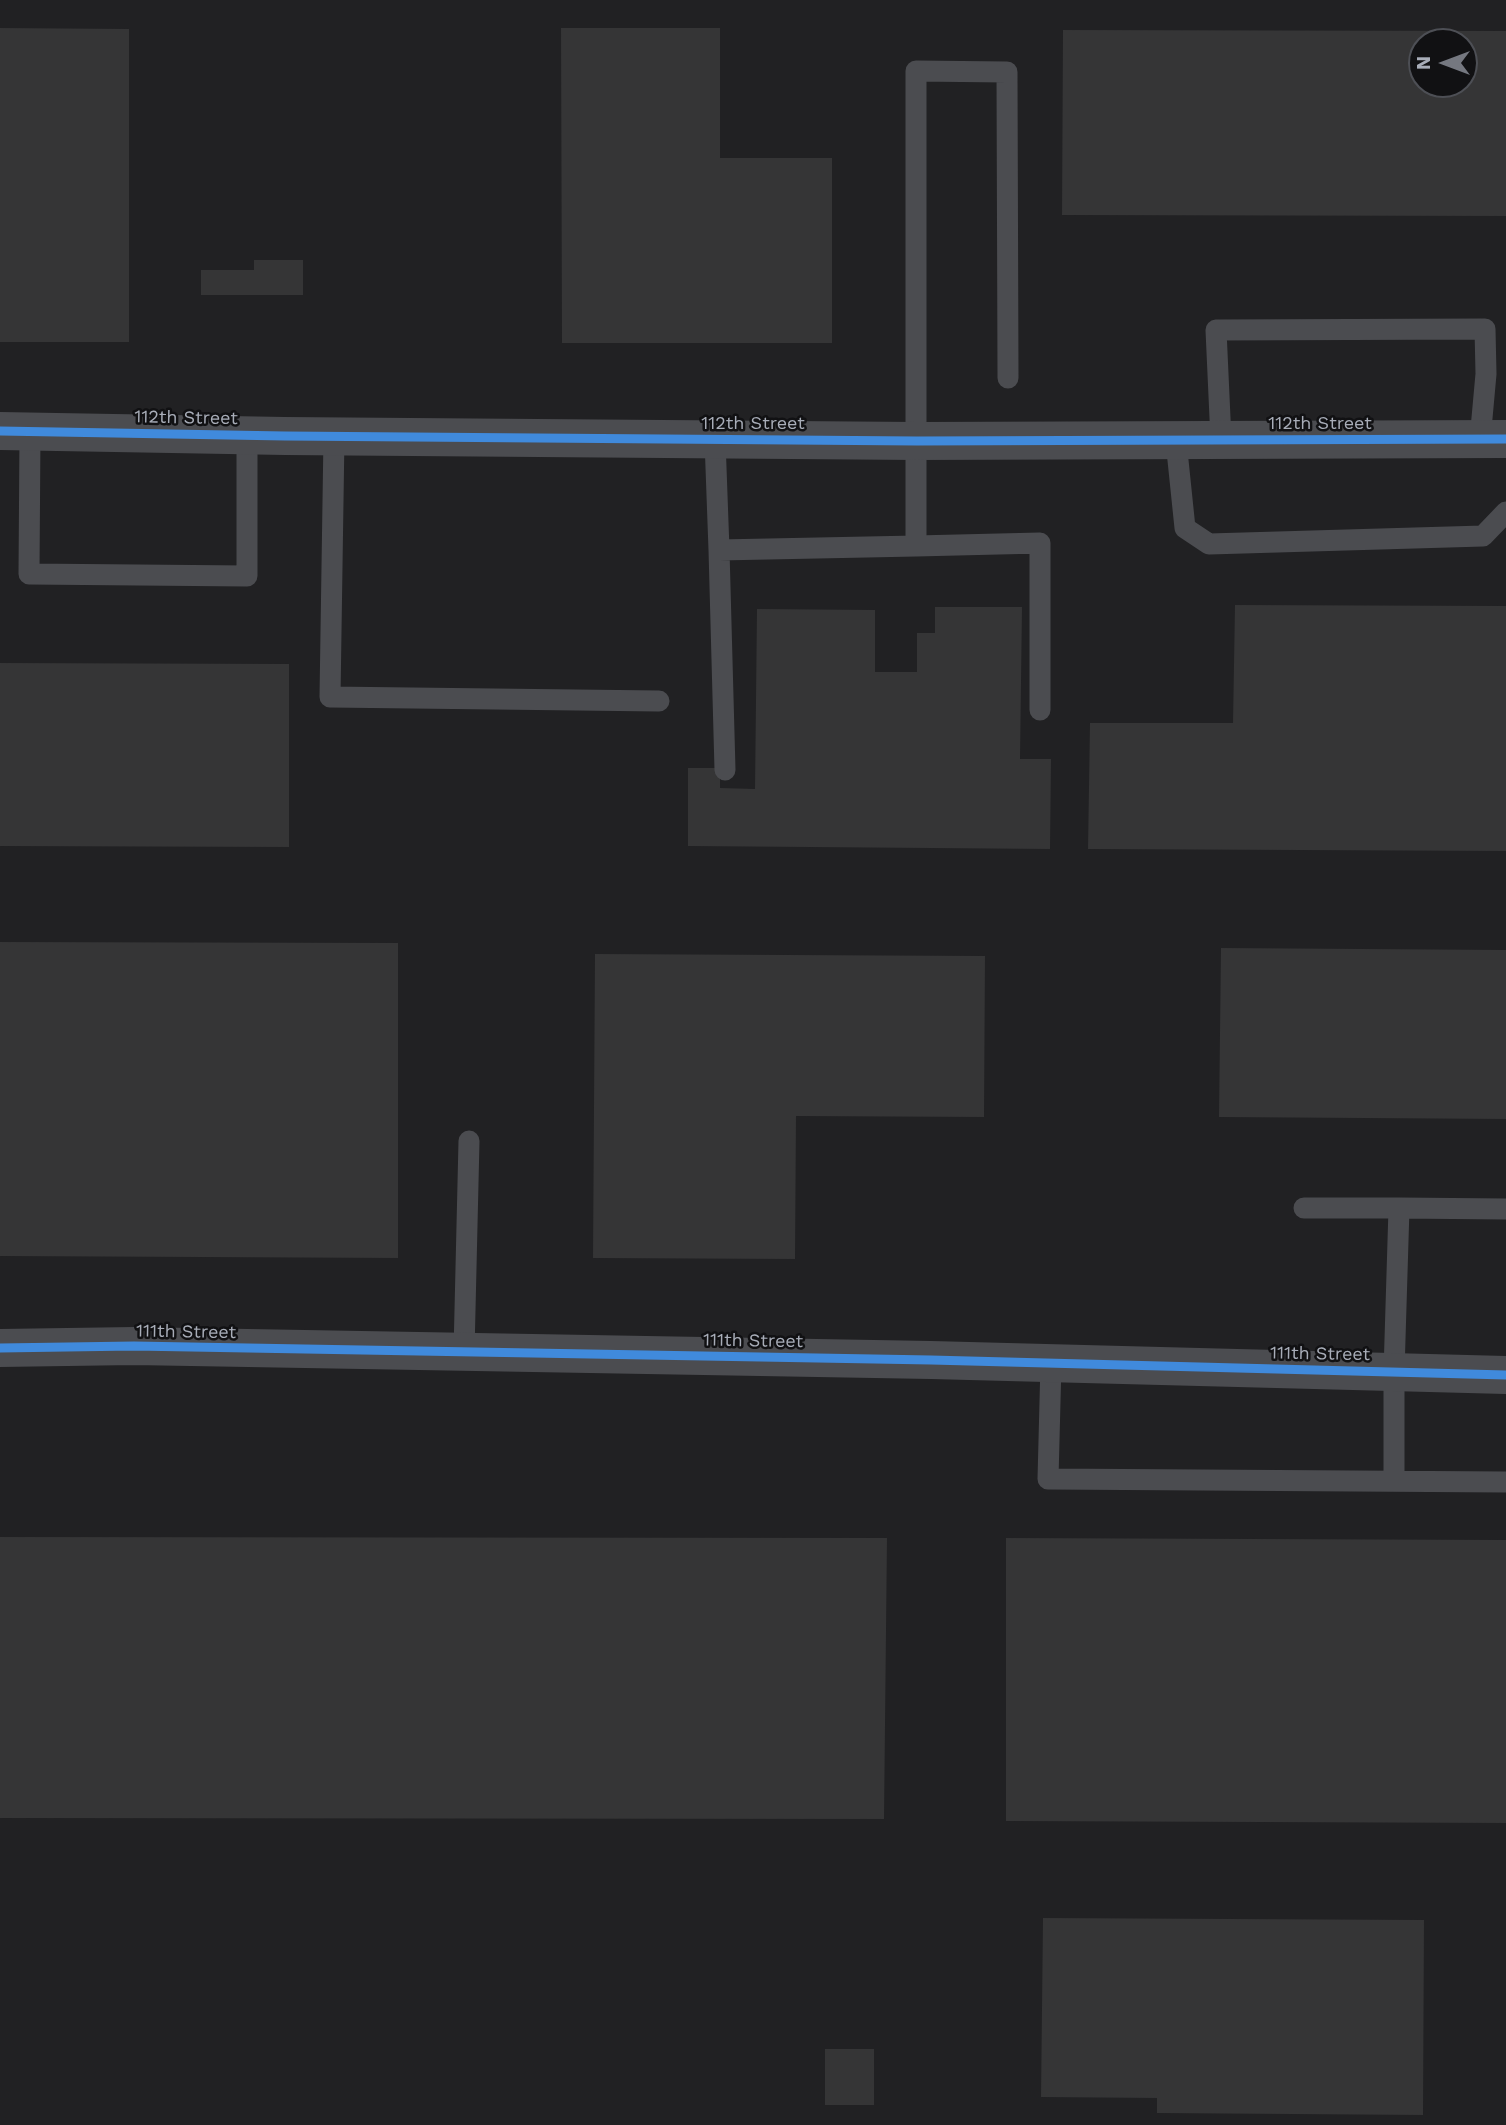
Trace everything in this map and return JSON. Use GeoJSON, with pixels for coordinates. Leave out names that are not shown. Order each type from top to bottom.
{"type":"FeatureCollection","features":[{"type":"Feature","properties":{"kind":"street","name":"112th Street"},"geometry":{"type":"LineString","coordinates":[[15,431],[715,440],[1493,439]]}},
{"type":"Feature","properties":{"kind":"street","name":"111th Street"},"geometry":{"type":"LineString","coordinates":[[0,1348],[134,1346],[1051,1363],[1506,1375]]}},
{"type":"Feature","properties":{"kind":"lane"},"geometry":{"type":"LineString","coordinates":[[916,546],[916,71],[1007,72],[1008,378]]}},
{"type":"Feature","properties":{"kind":"lane"},"geometry":{"type":"LineString","coordinates":[[1220,440],[1216,330],[1485,330],[1486,374],[1493,439]]}},
{"type":"Feature","properties":{"kind":"lane"},"geometry":{"type":"LineString","coordinates":[[15,431],[29,574],[247,576],[247,435]]}},
{"type":"Feature","properties":{"kind":"lane"},"geometry":{"type":"LineString","coordinates":[[334,436],[330,697],[659,701]]}},
{"type":"Feature","properties":{"kind":"lane"},"geometry":{"type":"LineString","coordinates":[[715,440],[725,771]]}},
{"type":"Feature","properties":{"kind":"lane"},"geometry":{"type":"LineString","coordinates":[[1176,441],[1185,528],[1209,544],[1483,536],[1506,512]]}},
{"type":"Feature","properties":{"kind":"lane"},"geometry":{"type":"LineString","coordinates":[[719,550],[1040,543],[1040,710]]}},
{"type":"Feature","properties":{"kind":"lane"},"geometry":{"type":"LineString","coordinates":[[464,1352],[469,1141]]}},
{"type":"Feature","properties":{"kind":"lane"},"geometry":{"type":"LineString","coordinates":[[1304,1208],[1506,1209]]}},
{"type":"Feature","properties":{"kind":"lane"},"geometry":{"type":"LineString","coordinates":[[1394,1481],[1399,1208]]}},
{"type":"Feature","properties":{"kind":"lane"},"geometry":{"type":"LineString","coordinates":[[1051,1363],[1048,1479],[1506,1482]]}},
{"type":"Feature","properties":{"kind":"shaded area"},"geometry":{"type":"Polygon","coordinates":[[[0,0],[1506,0],[1506,2125],[0,2125],[0,0]]]}},
{"type":"Feature","properties":{"kind":"building"},"geometry":{"type":"Polygon","coordinates":[[[0,28],[129,29],[129,342],[0,342],[0,28]]]}},
{"type":"Feature","properties":{"kind":"building"},"geometry":{"type":"Polygon","coordinates":[[[561,28],[720,28],[720,158],[832,158],[832,343],[562,343],[561,28]]]}},
{"type":"Feature","properties":{"kind":"building"},"geometry":{"type":"Polygon","coordinates":[[[1063,30],[1408,31],[1408,98],[1478,98],[1478,31],[1506,31],[1506,216],[1062,215],[1063,30]]]}},
{"type":"Feature","properties":{"kind":"building"},"geometry":{"type":"Polygon","coordinates":[[[254,260],[303,260],[303,295],[201,295],[201,270],[254,270],[254,260]]]}},
{"type":"Feature","properties":{"kind":"building"},"geometry":{"type":"Polygon","coordinates":[[[1235,605],[1506,606],[1506,851],[1088,849],[1090,723],[1233,723],[1235,605]]]}},
{"type":"Feature","properties":{"kind":"building"},"geometry":{"type":"Polygon","coordinates":[[[935,607],[1022,607],[1020,759],[1051,759],[1050,849],[688,846],[688,768],[720,768],[720,788],[755,789],[757,609],[875,610],[875,672],[917,672],[917,633],[935,633],[935,607]]]}},
{"type":"Feature","properties":{"kind":"building"},"geometry":{"type":"Polygon","coordinates":[[[0,663],[289,664],[289,847],[0,846],[0,663]]]}},
{"type":"Feature","properties":{"kind":"building"},"geometry":{"type":"Polygon","coordinates":[[[0,942],[398,943],[398,1258],[0,1256],[0,942]]]}},
{"type":"Feature","properties":{"kind":"building"},"geometry":{"type":"Polygon","coordinates":[[[1221,948],[1506,950],[1506,1119],[1219,1117],[1221,948]]]}},
{"type":"Feature","properties":{"kind":"building"},"geometry":{"type":"Polygon","coordinates":[[[595,954],[985,956],[984,1117],[796,1116],[795,1259],[593,1258],[595,954]]]}},
{"type":"Feature","properties":{"kind":"building"},"geometry":{"type":"Polygon","coordinates":[[[0,1537],[887,1538],[884,1819],[0,1818],[0,1537]]]}},
{"type":"Feature","properties":{"kind":"building"},"geometry":{"type":"Polygon","coordinates":[[[1006,1538],[1506,1540],[1506,1823],[1006,1821],[1006,1538]]]}},
{"type":"Feature","properties":{"kind":"building"},"geometry":{"type":"Polygon","coordinates":[[[1043,1918],[1424,1920],[1423,2115],[1157,2113],[1157,2098],[1041,2097],[1043,1918]]]}},
{"type":"Feature","properties":{"kind":"building"},"geometry":{"type":"Polygon","coordinates":[[[825,2049],[874,2049],[874,2105],[825,2105],[825,2049]]]}},
{"type":"Feature","properties":{"kind":"cycle path"},"geometry":{"type":"LineString","coordinates":[[0,431],[917,441],[1506,439]]}},
{"type":"Feature","properties":{"kind":"cycle path"},"geometry":{"type":"LineString","coordinates":[[0,1348],[134,1346],[931,1360],[1506,1375]]}}]}
